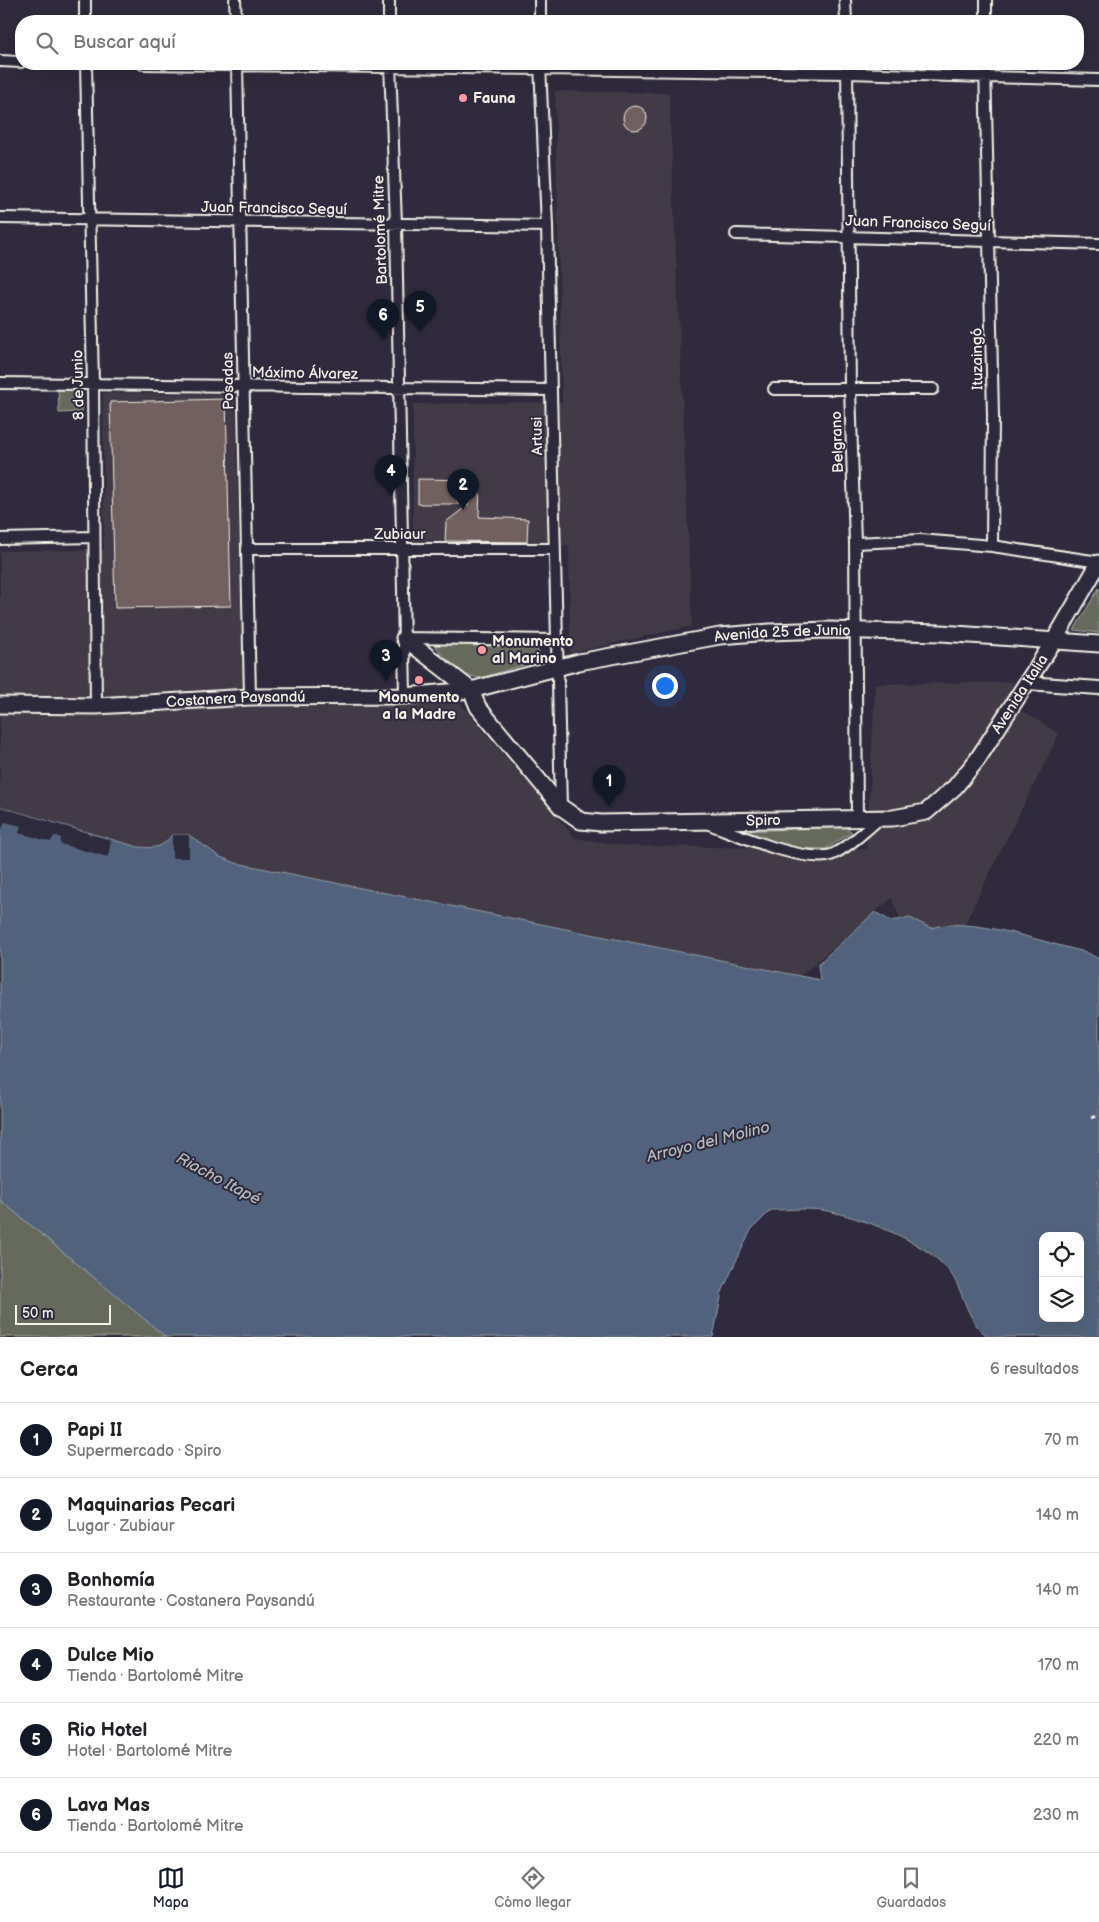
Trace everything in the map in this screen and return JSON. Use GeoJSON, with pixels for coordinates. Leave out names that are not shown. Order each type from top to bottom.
{"type":"FeatureCollection","features":[{"type":"Feature","properties":{"kind":"main road","name":"Avenida Italia"},"geometry":{"type":"LineString","coordinates":[[926,812],[955,787],[977,760],[1055,640],[1099,563]]}},
{"type":"Feature","properties":{"kind":"main road","name":"Avenida 25 de Junio"},"geometry":{"type":"LineString","coordinates":[[471,690],[557,666],[720,636],[770,632],[855,631],[1055,640],[1099,644]]}},
{"type":"Feature","properties":{"kind":"main road"},"geometry":{"type":"LineString","coordinates":[[404,638],[471,690],[478,707],[561,807]]}},
{"type":"Feature","properties":{"kind":"main road","name":"Costanera Paysandú"},"geometry":{"type":"LineString","coordinates":[[0,705],[96,706],[250,698],[405,696],[471,690]]}},
{"type":"Feature","properties":{"kind":"main road","name":"Spiro"},"geometry":{"type":"LineString","coordinates":[[561,807],[581,821],[601,822],[880,818],[926,812]]}},
{"type":"Feature","properties":{"kind":"street"},"geometry":{"type":"LineString","coordinates":[[85,0],[85,15]]}},
{"type":"Feature","properties":{"kind":"street"},"geometry":{"type":"LineString","coordinates":[[236,0],[236,15]]}},
{"type":"Feature","properties":{"kind":"street"},"geometry":{"type":"LineString","coordinates":[[389,0],[389,15]]}},
{"type":"Feature","properties":{"kind":"street"},"geometry":{"type":"LineString","coordinates":[[540,0],[540,15]]}},
{"type":"Feature","properties":{"kind":"street"},"geometry":{"type":"LineString","coordinates":[[845,0],[846,15]]}},
{"type":"Feature","properties":{"kind":"street"},"geometry":{"type":"LineString","coordinates":[[986,0],[986,15]]}},
{"type":"Feature","properties":{"kind":"street"},"geometry":{"type":"LineString","coordinates":[[0,61],[15,62]]}},
{"type":"Feature","properties":{"kind":"street","name":"8 de Junio"},"geometry":{"type":"LineString","coordinates":[[86,70],[93,384],[96,706]]}},
{"type":"Feature","properties":{"kind":"street","name":"Posadas"},"geometry":{"type":"LineString","coordinates":[[237,70],[250,698]]}},
{"type":"Feature","properties":{"kind":"street","name":"Bartolomé Mitre"},"geometry":{"type":"LineString","coordinates":[[390,70],[396,224],[405,696]]}},
{"type":"Feature","properties":{"kind":"street","name":"Artusi"},"geometry":{"type":"LineString","coordinates":[[540,70],[547,226],[561,807]]}},
{"type":"Feature","properties":{"kind":"street"},"geometry":{"type":"LineString","coordinates":[[630,70],[727,72],[787,70]]}},
{"type":"Feature","properties":{"kind":"street","name":"Belgrano"},"geometry":{"type":"LineString","coordinates":[[847,70],[850,388],[855,543],[857,818]]}},
{"type":"Feature","properties":{"kind":"street"},"geometry":{"type":"LineString","coordinates":[[874,70],[984,78],[1099,80]]}},
{"type":"Feature","properties":{"kind":"street","name":"Ituzaingó"},"geometry":{"type":"LineString","coordinates":[[985,70],[993,415],[992,546]]}},
{"type":"Feature","properties":{"kind":"street","name":"Juan Francisco Seguí"},"geometry":{"type":"LineString","coordinates":[[0,218],[547,226]]}},
{"type":"Feature","properties":{"kind":"street","name":"Juan Francisco Seguí"},"geometry":{"type":"LineString","coordinates":[[736,234],[1099,244]]}},
{"type":"Feature","properties":{"kind":"street","name":"Máximo Álvarez"},"geometry":{"type":"LineString","coordinates":[[0,383],[551,390]]}},
{"type":"Feature","properties":{"kind":"street"},"geometry":{"type":"LineString","coordinates":[[774,389],[933,389]]}},
{"type":"Feature","properties":{"kind":"street"},"geometry":{"type":"LineString","coordinates":[[0,539],[94,537]]}},
{"type":"Feature","properties":{"kind":"street"},"geometry":{"type":"LineString","coordinates":[[855,543],[920,540],[992,546],[1099,563]]}},
{"type":"Feature","properties":{"kind":"street","name":"Zubiaur"},"geometry":{"type":"LineString","coordinates":[[247,549],[554,549]]}},
{"type":"Feature","properties":{"kind":"street"},"geometry":{"type":"LineString","coordinates":[[404,638],[556,640]]}},
{"type":"Feature","properties":{"kind":"street"},"geometry":{"type":"LineString","coordinates":[[1028,682],[1099,688]]}},
{"type":"Feature","properties":{"kind":"street"},"geometry":{"type":"LineString","coordinates":[[702,821],[762,844],[796,853],[828,856],[858,838],[880,818]]}},
{"type":"Feature","properties":{"kind":"path"},"geometry":{"type":"LineString","coordinates":[[1090,1118],[1099,1115]]}},
{"type":"Feature","properties":{"kind":"shaded area"},"geometry":{"type":"Polygon","coordinates":[[[555,91],[669,93],[692,626],[570,653],[569,545],[413,542],[413,404],[562,402],[555,91]]]}},
{"type":"Feature","properties":{"kind":"shaded area"},"geometry":{"type":"Polygon","coordinates":[[[103,393],[235,394],[244,708],[460,703],[575,838],[626,846],[867,849],[875,684],[1014,682],[1001,705],[1026,713],[1059,734],[942,969],[918,965],[892,898],[800,976],[235,863],[220,857],[189,835],[172,835],[164,845],[155,848],[138,847],[0,807],[0,551],[104,550],[103,393]]]}},
{"type":"Feature","properties":{"kind":"green space"},"geometry":{"type":"Polygon","coordinates":[[[58,389],[82,389],[82,412],[59,413],[58,389]]]}},
{"type":"Feature","properties":{"kind":"green space"},"geometry":{"type":"Polygon","coordinates":[[[1099,588],[1099,633],[1074,630],[1099,588]]]}},
{"type":"Feature","properties":{"kind":"green space"},"geometry":{"type":"Polygon","coordinates":[[[437,641],[533,644],[539,653],[534,662],[480,678],[460,674],[433,644],[437,641]]]}},
{"type":"Feature","properties":{"kind":"green space"},"geometry":{"type":"Polygon","coordinates":[[[845,827],[852,832],[826,849],[788,848],[742,831],[845,827]]]}},
{"type":"Feature","properties":{"kind":"green space"},"geometry":{"type":"Polygon","coordinates":[[[0,1200],[166,1337],[0,1337],[0,1200]]]}},
{"type":"Feature","properties":{"kind":"water"},"geometry":{"type":"Polygon","coordinates":[[[0,807],[138,847],[157,847],[172,835],[189,835],[220,857],[236,863],[820,980],[818,964],[875,912],[891,921],[910,918],[931,928],[947,925],[966,925],[1007,932],[1086,952],[1099,959],[1099,1337],[989,1337],[971,1317],[952,1275],[929,1253],[898,1235],[863,1221],[824,1210],[802,1209],[771,1210],[751,1230],[722,1292],[713,1337],[166,1337],[0,1200],[0,807]]]}},
{"type":"Feature","properties":{"kind":"pier"},"geometry":{"type":"Polygon","coordinates":[[[0,807],[111,840],[108,857],[60,844],[61,838],[54,836],[51,842],[19,833],[21,826],[5,822],[2,829],[0,829],[0,807]]]}},
{"type":"Feature","properties":{"kind":"pier"},"geometry":{"type":"Polygon","coordinates":[[[172,835],[189,835],[189,858],[172,858],[172,835]]]}},
{"type":"Feature","properties":{"kind":"building"},"geometry":{"type":"Polygon","coordinates":[[[635,106],[643,110],[647,118],[643,126],[635,130],[627,126],[623,118],[627,110],[635,106]]]}},
{"type":"Feature","properties":{"kind":"building"},"geometry":{"type":"Polygon","coordinates":[[[226,399],[231,606],[115,608],[110,402],[226,399]]]}},
{"type":"Feature","properties":{"kind":"building"},"geometry":{"type":"Polygon","coordinates":[[[418,479],[480,480],[479,517],[528,519],[527,542],[445,541],[446,522],[469,504],[418,504],[418,479]]]}},
{"type":"Feature","properties":{"kind":"place","name":"Fauna"},"geometry":{"type":"Point","coordinates":[463,98]}},
{"type":"Feature","properties":{"kind":"place","name":"Rio Hotel"},"geometry":{"type":"Point","coordinates":[420,332]}},
{"type":"Feature","properties":{"kind":"place","name":"Lava Mas"},"geometry":{"type":"Point","coordinates":[383,340]}},
{"type":"Feature","properties":{"kind":"place","name":"Dulce Mio"},"geometry":{"type":"Point","coordinates":[391,496]}},
{"type":"Feature","properties":{"kind":"place","name":"Maquinarias Pecari"},"geometry":{"type":"Point","coordinates":[463,510]}},
{"type":"Feature","properties":{"kind":"place","name":"Monumento al Marino"},"geometry":{"type":"Point","coordinates":[482,650]}},
{"type":"Feature","properties":{"kind":"place","name":"Monumento a la Madre"},"geometry":{"type":"Point","coordinates":[419,680]}},
{"type":"Feature","properties":{"kind":"place","name":"Bonhomía"},"geometry":{"type":"Point","coordinates":[386,681]}},
{"type":"Feature","properties":{"kind":"place","name":"Papi II"},"geometry":{"type":"Point","coordinates":[609,806]}},
{"type":"Feature","properties":{"kind":"water label","name":"Arroyo del Molino"},"geometry":{"type":"Point","coordinates":[708,1141]}},
{"type":"Feature","properties":{"kind":"water label","name":"Riacho Itapé"},"geometry":{"type":"Point","coordinates":[219,1178]}}]}
